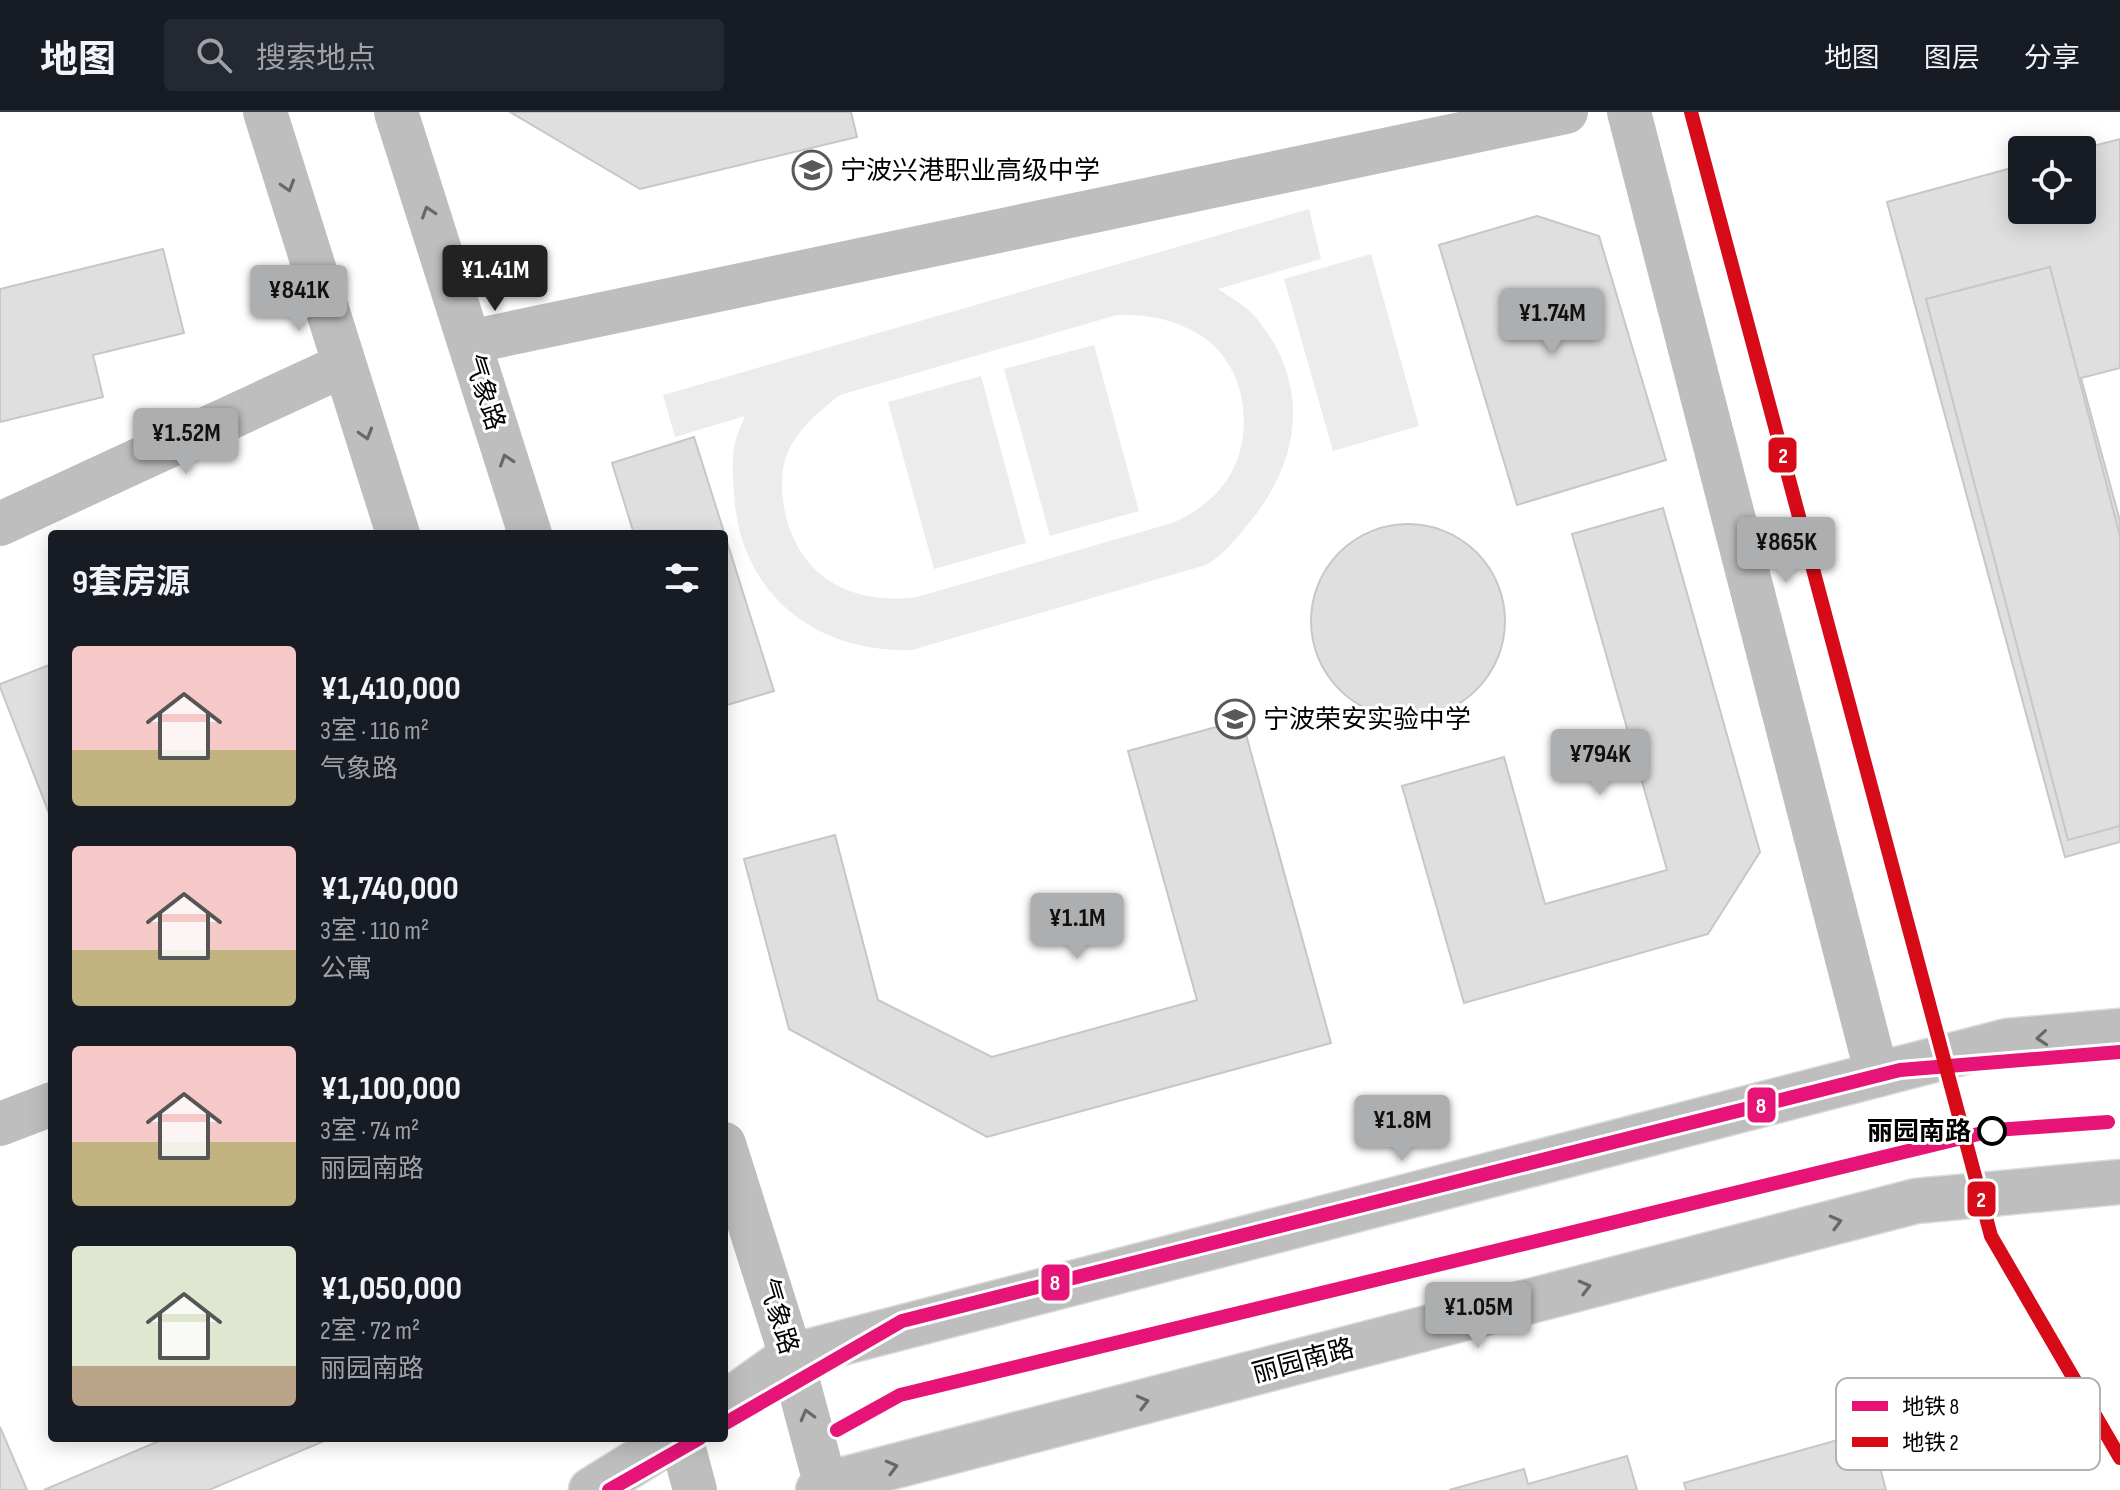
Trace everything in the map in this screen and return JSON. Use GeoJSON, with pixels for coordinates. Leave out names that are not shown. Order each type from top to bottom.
{"type":"FeatureCollection","features":[{"type":"Feature","properties":{"kind":"street"},"geometry":{"type":"LineString","coordinates":[[265,112],[397,530]]}},
{"type":"Feature","properties":{"kind":"street","name":"气象路"},"geometry":{"type":"LineString","coordinates":[[396,112],[529,530]]}},
{"type":"Feature","properties":{"kind":"street"},"geometry":{"type":"LineString","coordinates":[[469,342],[1566,112]]}},
{"type":"Feature","properties":{"kind":"street"},"geometry":{"type":"LineString","coordinates":[[1629,112],[1877,1075]]}},
{"type":"Feature","properties":{"kind":"street"},"geometry":{"type":"LineString","coordinates":[[0,524],[344,365]]}},
{"type":"Feature","properties":{"kind":"street"},"geometry":{"type":"LineString","coordinates":[[728,1401],[791,1356],[2007,1041],[2120,1031]]}},
{"type":"Feature","properties":{"kind":"street"},"geometry":{"type":"LineString","coordinates":[[0,1124],[48,1106]]}},
{"type":"Feature","properties":{"kind":"street","name":"气象路"},"geometry":{"type":"LineString","coordinates":[[728,1157],[791,1356],[824,1488]]}},
{"type":"Feature","properties":{"kind":"street","name":"丽园南路"},"geometry":{"type":"LineString","coordinates":[[824,1488],[1916,1201],[2120,1182]]}},
{"type":"Feature","properties":{"kind":"street"},"geometry":{"type":"LineString","coordinates":[[591,1490],[671,1442]]}},
{"type":"Feature","properties":{"kind":"street"},"geometry":{"type":"LineString","coordinates":[[679,1442],[695,1490]]}},
{"type":"Feature","properties":{"kind":"shaded area"},"geometry":{"type":"Polygon","coordinates":[[[1309,209],[1321,259],[1218,289],[1239,302],[1257,319],[1274,344],[1286,370],[1292,396],[1293,422],[1289,448],[1280,474],[1266,499],[1234,541],[1206,565],[912,650],[877,648],[845,641],[815,629],[789,611],[768,589],[751,561],[739,530],[733,459],[736,439],[745,416],[675,437],[663,395],[1309,209]],[[1117,315],[840,395],[801,432],[789,450],[783,467],[782,490],[787,521],[806,560],[836,585],[854,593],[895,599],[917,597],[1172,523],[1208,501],[1232,472],[1239,455],[1244,416],[1235,378],[1221,353],[1200,335],[1170,321],[1117,315]]]}},
{"type":"Feature","properties":{"kind":"shaded area"},"geometry":{"type":"Polygon","coordinates":[[[1371,254],[1419,426],[1333,451],[1284,279],[1371,254]]]}},
{"type":"Feature","properties":{"kind":"shaded area"},"geometry":{"type":"Polygon","coordinates":[[[1094,345],[1139,511],[1050,536],[1004,369],[1094,345]]]}},
{"type":"Feature","properties":{"kind":"shaded area"},"geometry":{"type":"Polygon","coordinates":[[[981,376],[1026,543],[934,569],[888,402],[981,376]]]}},
{"type":"Feature","properties":{"kind":"building"},"geometry":{"type":"Polygon","coordinates":[[[510,112],[851,112],[857,137],[640,189],[510,112]]]}},
{"type":"Feature","properties":{"kind":"building"},"geometry":{"type":"Polygon","coordinates":[[[2120,139],[2120,368],[2081,378],[2120,521],[2120,842],[2065,857],[1887,202],[2008,169],[2008,224],[2096,224],[2096,145],[2120,139]]]}},
{"type":"Feature","properties":{"kind":"building"},"geometry":{"type":"Polygon","coordinates":[[[1537,216],[1599,236],[1666,460],[1517,505],[1439,245],[1537,216]]]}},
{"type":"Feature","properties":{"kind":"building"},"geometry":{"type":"Polygon","coordinates":[[[163,249],[184,333],[93,355],[103,397],[0,422],[0,289],[163,249]]]}},
{"type":"Feature","properties":{"kind":"building"},"geometry":{"type":"Polygon","coordinates":[[[2050,267],[2120,536],[2120,826],[2068,840],[1926,299],[2050,267]]]}},
{"type":"Feature","properties":{"kind":"building"},"geometry":{"type":"Polygon","coordinates":[[[694,437],[723,530],[633,530],[612,463],[694,437]]]}},
{"type":"Feature","properties":{"kind":"building"},"geometry":{"type":"Polygon","coordinates":[[[1663,508],[1760,852],[1708,934],[1464,1003],[1402,786],[1504,757],[1545,904],[1667,870],[1572,534],[1663,508]]]}},
{"type":"Feature","properties":{"kind":"building"},"geometry":{"type":"Polygon","coordinates":[[[1408,524],[1445,532],[1476,553],[1497,584],[1505,621],[1497,658],[1476,689],[1445,710],[1408,718],[1371,710],[1340,689],[1319,658],[1311,621],[1319,584],[1340,553],[1371,532],[1408,524]]]}},
{"type":"Feature","properties":{"kind":"building"},"geometry":{"type":"Polygon","coordinates":[[[728,545],[774,691],[728,705],[728,545]]]}},
{"type":"Feature","properties":{"kind":"building"},"geometry":{"type":"Polygon","coordinates":[[[48,666],[48,811],[0,687],[0,684],[48,666]]]}},
{"type":"Feature","properties":{"kind":"building"},"geometry":{"type":"Polygon","coordinates":[[[1242,720],[1331,1043],[987,1137],[789,1029],[744,859],[835,835],[878,1000],[992,1057],[1197,1000],[1128,751],[1242,720]]]}},
{"type":"Feature","properties":{"kind":"building"},"geometry":{"type":"Polygon","coordinates":[[[0,1427],[27,1490],[0,1490],[0,1427]]]}},
{"type":"Feature","properties":{"kind":"building"},"geometry":{"type":"Polygon","coordinates":[[[1836,1441],[1836,1470],[1881,1470],[1886,1490],[1686,1490],[1684,1483],[1836,1441]]]}},
{"type":"Feature","properties":{"kind":"building"},"geometry":{"type":"Polygon","coordinates":[[[157,1442],[322,1442],[209,1490],[44,1490],[157,1442]]]}},
{"type":"Feature","properties":{"kind":"building"},"geometry":{"type":"Polygon","coordinates":[[[1627,1456],[1637,1490],[1449,1490],[1524,1469],[1528,1484],[1627,1456]]]}},
{"type":"Feature","properties":{"kind":"metro line","name":"2"},"geometry":{"type":"LineString","coordinates":[[1691,112],[1991,1236],[2074,1378]]}},
{"type":"Feature","properties":{"kind":"metro line","name":"8"},"geometry":{"type":"LineString","coordinates":[[728,1422],[902,1321],[1900,1070],[2120,1052]]}},
{"type":"Feature","properties":{"kind":"metro line","name":"8"},"geometry":{"type":"LineString","coordinates":[[837,1430],[900,1395],[1995,1130],[2108,1122]]}},
{"type":"Feature","properties":{"kind":"metro line","name":"2"},"geometry":{"type":"LineString","coordinates":[[2100,1424],[2120,1458]]}},
{"type":"Feature","properties":{"kind":"metro line","name":"8"},"geometry":{"type":"LineString","coordinates":[[609,1490],[693,1442]]}},
{"type":"Feature","properties":{"kind":"place","name":"宁波兴港职业高级中学"},"geometry":{"type":"Point","coordinates":[812,170]}},
{"type":"Feature","properties":{"kind":"place","name":"宁波荣安实验中学"},"geometry":{"type":"Point","coordinates":[1235,719]}},
{"type":"Feature","properties":{"kind":"place","name":"丽园南路"},"geometry":{"type":"Point","coordinates":[1992,1131]}}]}
